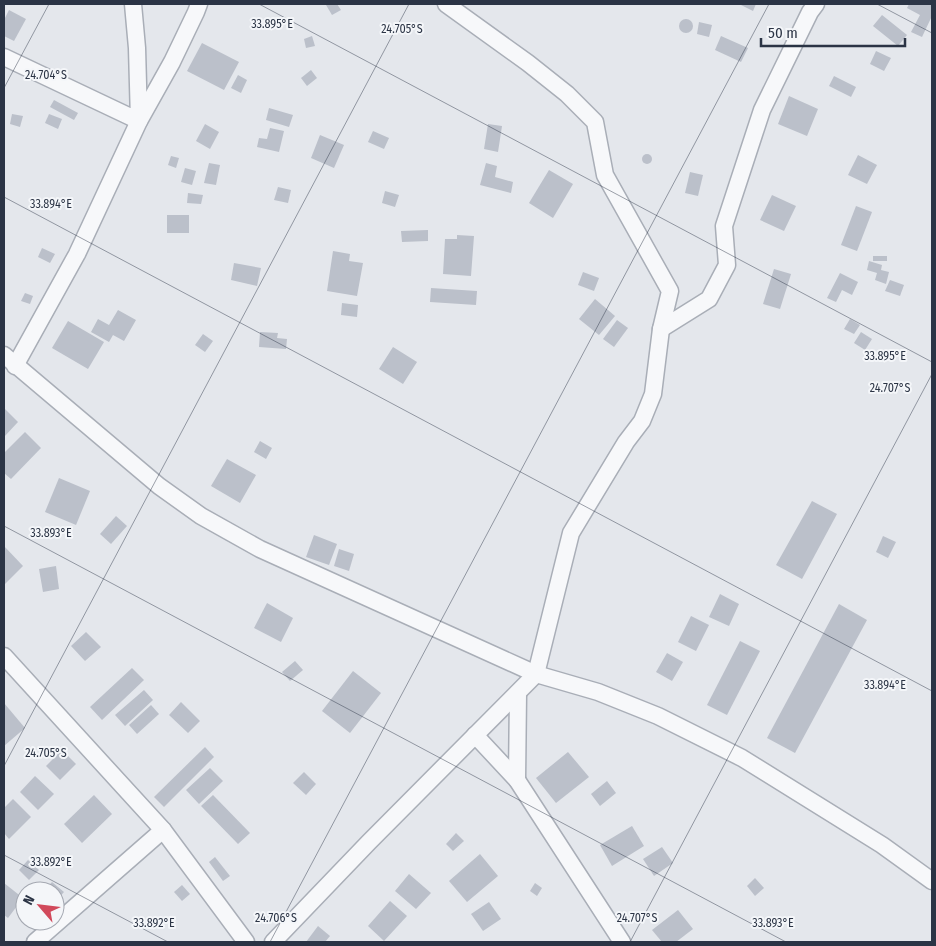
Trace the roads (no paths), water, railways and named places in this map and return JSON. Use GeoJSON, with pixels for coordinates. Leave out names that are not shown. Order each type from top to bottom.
{"type":"FeatureCollection","features":[{"type":"Feature","properties":{"kind":"street"},"geometry":{"type":"LineString","coordinates":[[133,4],[137,48],[139,121]]}},
{"type":"Feature","properties":{"kind":"street"},"geometry":{"type":"LineString","coordinates":[[199,4],[172,62],[139,121],[77,254],[10,360],[158,486],[201,516],[260,549],[536,674],[598,692],[658,716],[742,758],[882,844],[932,881]]}},
{"type":"Feature","properties":{"kind":"street"},"geometry":{"type":"LineString","coordinates":[[661,329],[708,299],[726,265],[724,226],[762,110],[810,12],[816,4]]}},
{"type":"Feature","properties":{"kind":"street"},"geometry":{"type":"LineString","coordinates":[[273,942],[369,842],[536,674],[570,533],[626,442],[642,421],[654,394],[661,329],[670,291],[605,175],[594,122],[567,94],[451,5]]}},
{"type":"Feature","properties":{"kind":"street"},"geometry":{"type":"LineString","coordinates":[[4,57],[139,121]]}},
{"type":"Feature","properties":{"kind":"street"},"geometry":{"type":"LineString","coordinates":[[4,656],[163,830],[246,942]]}},
{"type":"Feature","properties":{"kind":"street"},"geometry":{"type":"LineString","coordinates":[[517,780],[518,694]]}},
{"type":"Feature","properties":{"kind":"street"},"geometry":{"type":"LineString","coordinates":[[476,735],[517,780],[622,942]]}},
{"type":"Feature","properties":{"kind":"street"},"geometry":{"type":"LineString","coordinates":[[35,942],[163,830]]}}]}
